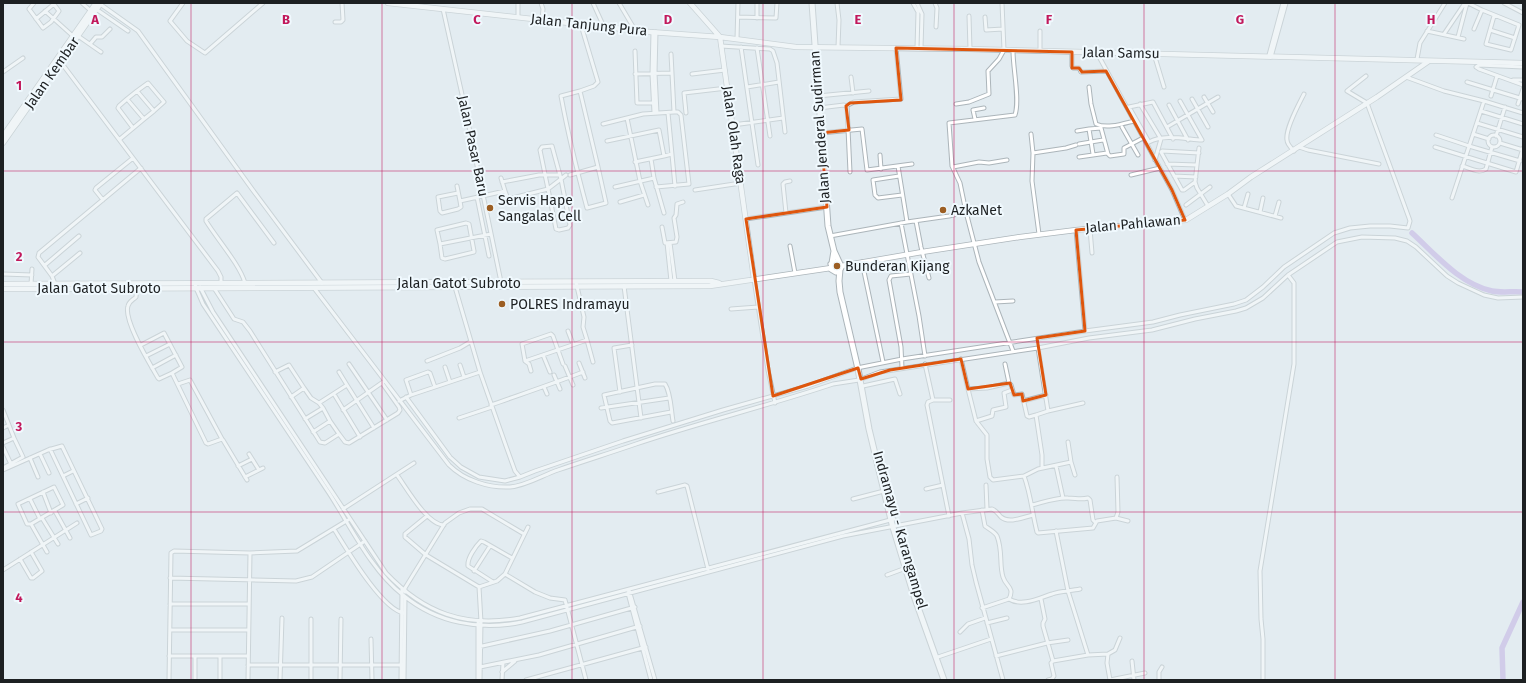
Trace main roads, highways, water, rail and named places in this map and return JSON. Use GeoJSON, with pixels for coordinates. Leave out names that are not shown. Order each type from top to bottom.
{"type":"FeatureCollection","features":[{"type":"Feature","properties":{"kind":"main road","name":"Jalan Jenderal Sudirman"},"geometry":{"type":"LineString","coordinates":[[812,3],[826,207],[830,236],[840,266]]}},
{"type":"Feature","properties":{"kind":"main road"},"geometry":{"type":"LineString","coordinates":[[834,251],[831,267],[839,281]]}},
{"type":"Feature","properties":{"kind":"main road"},"geometry":{"type":"LineString","coordinates":[[831,267],[835,261],[840,266],[839,281]]}},
{"type":"Feature","properties":{"kind":"main road"},"geometry":{"type":"LineString","coordinates":[[831,267],[836,272],[840,266]]}},
{"type":"Feature","properties":{"kind":"main road","name":"Indramayu - Karangampel"},"geometry":{"type":"LineString","coordinates":[[839,281],[857,368],[863,386],[872,433],[893,523]]}},
{"type":"Feature","properties":{"kind":"main road","name":"Indramayu - Karangampel"},"geometry":{"type":"LineString","coordinates":[[860,378],[884,491],[893,523],[938,658],[947,680]]}},
{"type":"Feature","properties":{"kind":"main road"},"geometry":{"type":"LineString","coordinates":[[893,523],[906,568],[938,658],[944,680]]}},
{"type":"Feature","properties":{"kind":"waterway"},"geometry":{"type":"LineString","coordinates":[[1412,233],[1449,268],[1469,282],[1492,291],[1523,292]]}},
{"type":"Feature","properties":{"kind":"waterway"},"geometry":{"type":"LineString","coordinates":[[1503,680],[1502,648],[1523,602]]}},
{"type":"Feature","properties":{"kind":"place","name":"Servis Hape Sangalas Cell"},"geometry":{"type":"Point","coordinates":[490,208]}},
{"type":"Feature","properties":{"kind":"place","name":"AzkaNet"},"geometry":{"type":"Point","coordinates":[943,210]}},
{"type":"Feature","properties":{"kind":"place","name":"Bunderan Kijang"},"geometry":{"type":"Point","coordinates":[837,266]}},
{"type":"Feature","properties":{"kind":"place","name":"POLRES Indramayu"},"geometry":{"type":"Point","coordinates":[502,304]}}]}
